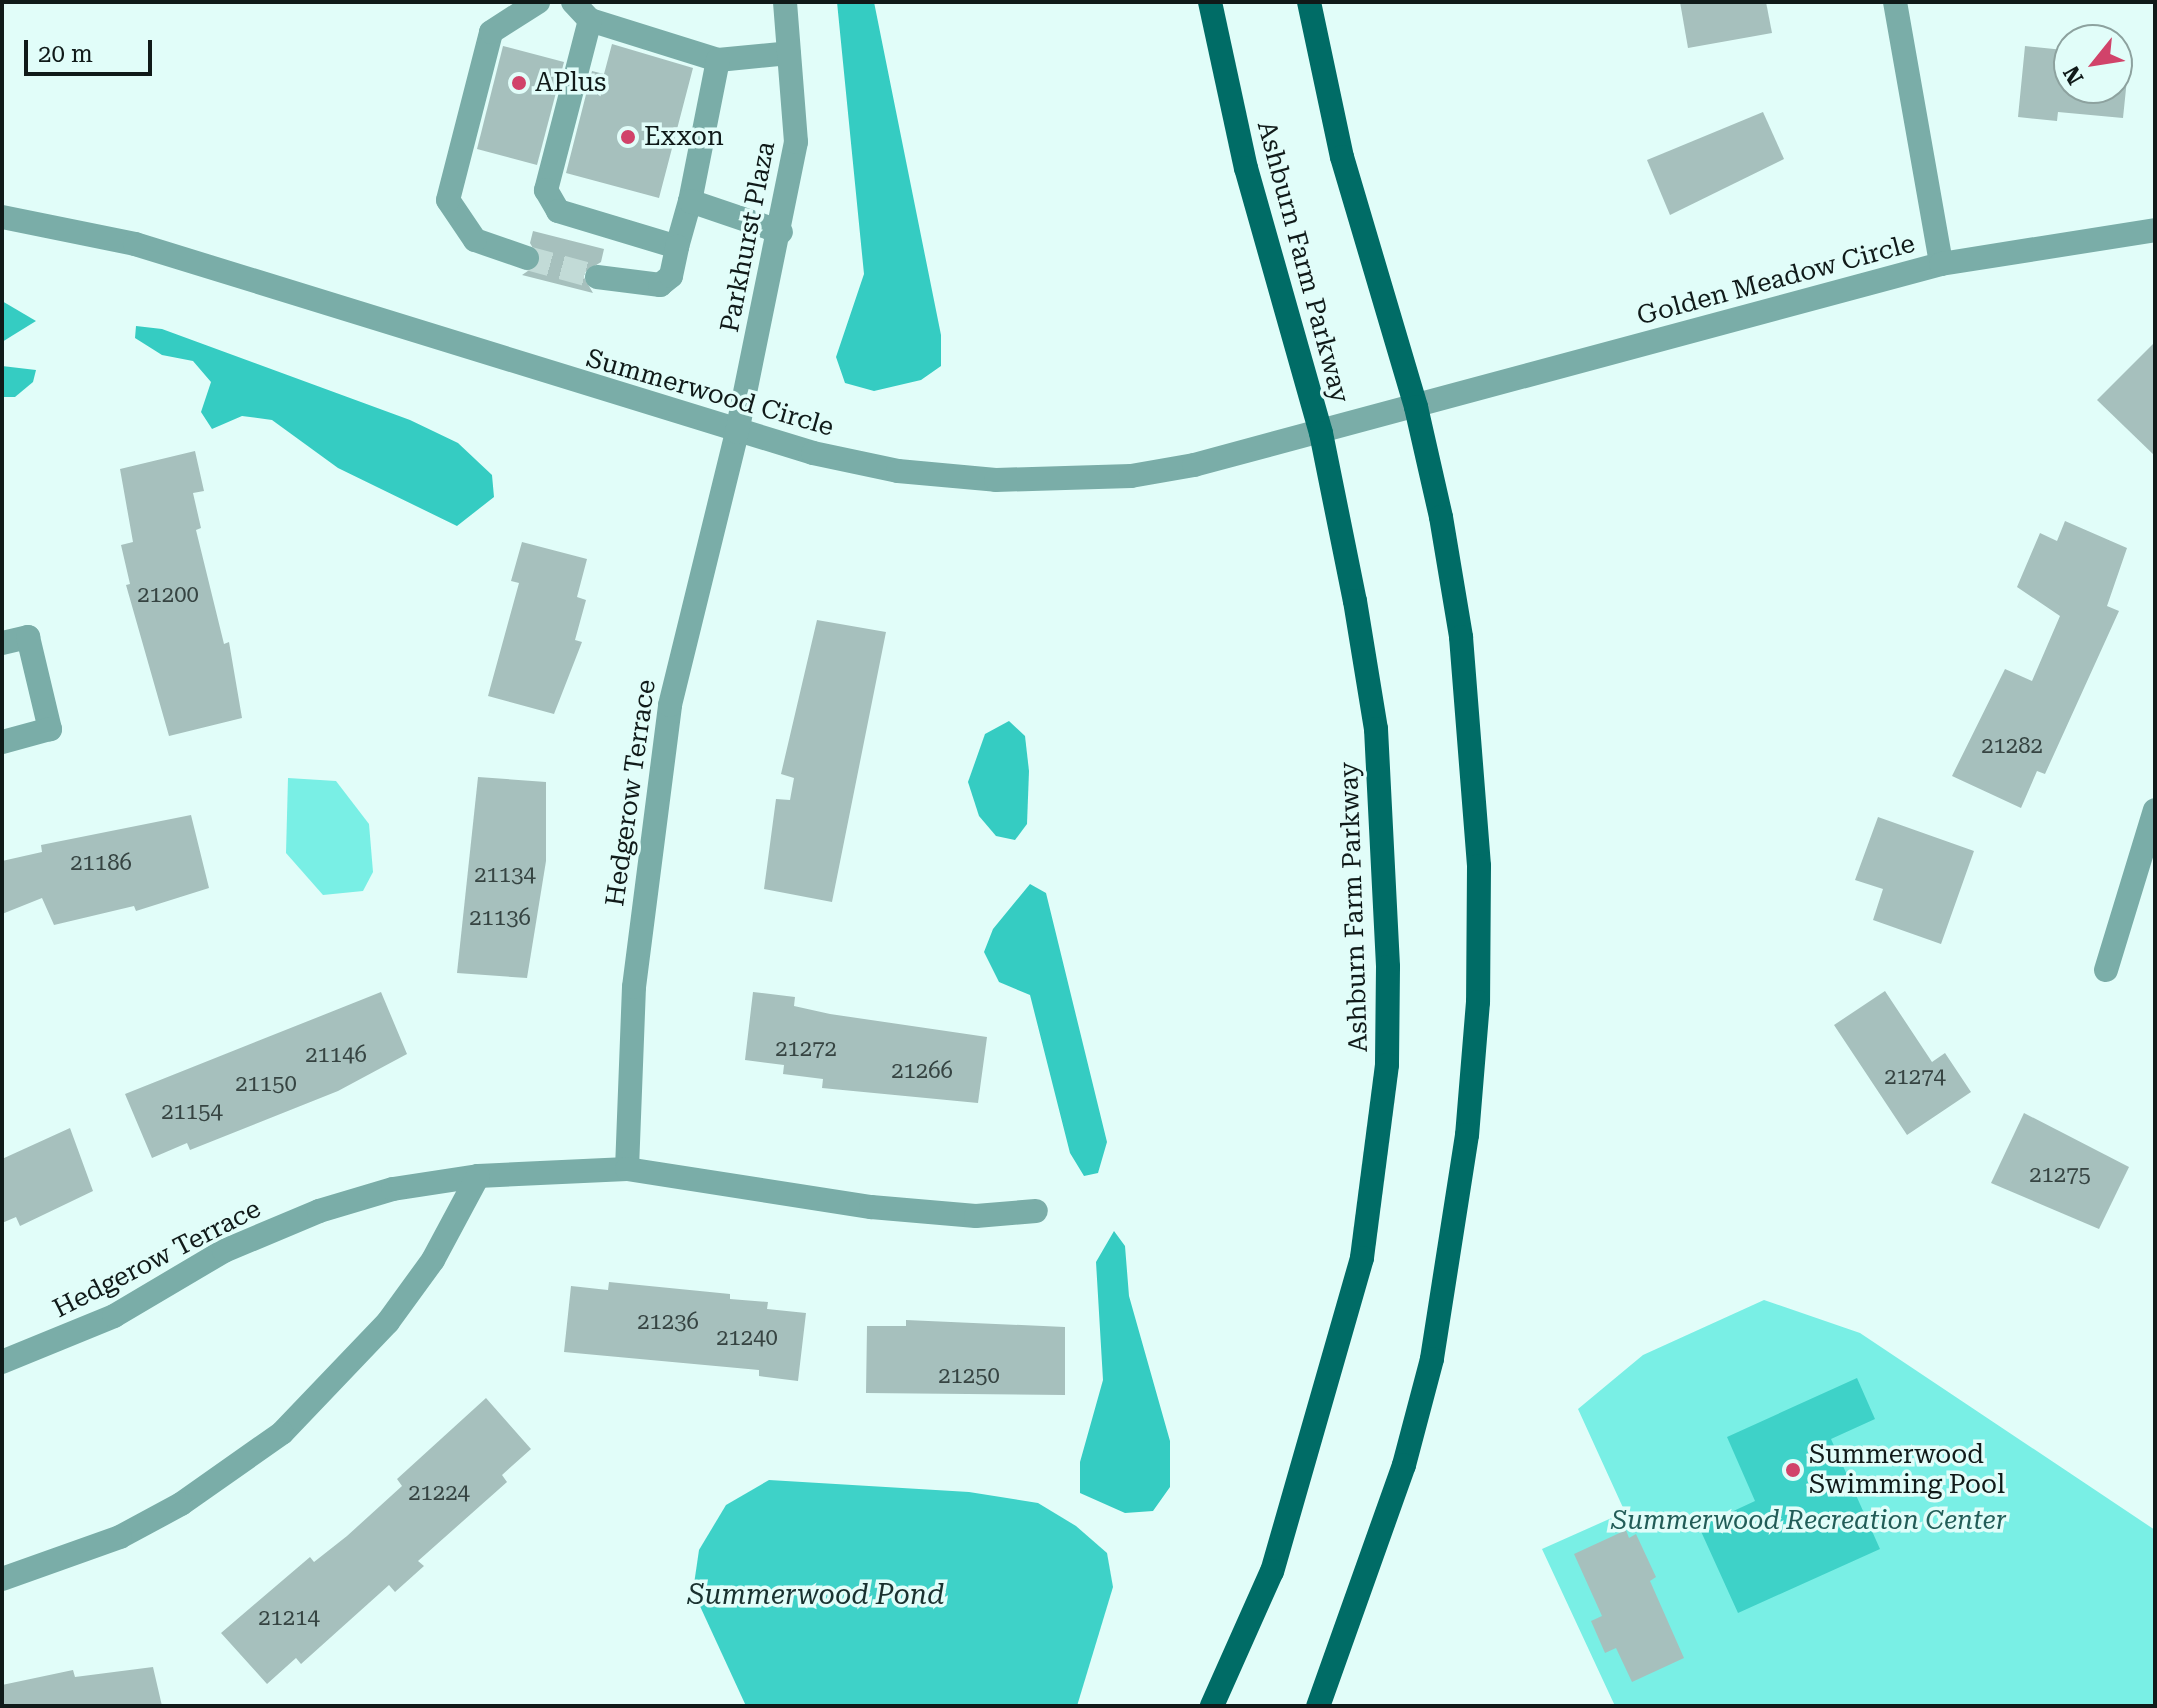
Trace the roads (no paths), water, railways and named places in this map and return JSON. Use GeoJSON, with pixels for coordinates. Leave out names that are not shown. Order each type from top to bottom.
{"type":"FeatureCollection","features":[{"type":"Feature","properties":{"kind":"main road","name":"Ashburn Farm Parkway"},"geometry":{"type":"LineString","coordinates":[[1210,2],[1246,168],[1321,433],[1376,729],[1386,857],[1387,1065],[1362,1258],[1336,1360],[1272,1571],[1212,1706]]}},
{"type":"Feature","properties":{"kind":"main road"},"geometry":{"type":"LineString","coordinates":[[1309,2],[1342,157],[1416,407],[1461,637],[1473,751],[1478,1002],[1455,1234],[1432,1359],[1404,1465],[1318,1706]]}},
{"type":"Feature","properties":{"kind":"street"},"geometry":{"type":"LineString","coordinates":[[527,258],[475,240],[448,200],[491,32],[538,2]]}},
{"type":"Feature","properties":{"kind":"street"},"geometry":{"type":"LineString","coordinates":[[573,2],[590,20],[718,60],[789,53]]}},
{"type":"Feature","properties":{"kind":"street","name":"Parkhurst Plaza"},"geometry":{"type":"LineString","coordinates":[[737,432],[781,232],[796,142],[785,2]]}},
{"type":"Feature","properties":{"kind":"street"},"geometry":{"type":"LineString","coordinates":[[1895,2],[1941,264]]}},
{"type":"Feature","properties":{"kind":"street"},"geometry":{"type":"LineString","coordinates":[[590,20],[546,190],[558,211],[677,247]]}},
{"type":"Feature","properties":{"kind":"street"},"geometry":{"type":"LineString","coordinates":[[597,277],[660,285],[671,276],[690,201],[718,60]]}},
{"type":"Feature","properties":{"kind":"street"},"geometry":{"type":"LineString","coordinates":[[690,201],[781,232]]}},
{"type":"Feature","properties":{"kind":"street","name":"Summerwood Circle"},"geometry":{"type":"LineString","coordinates":[[2,217],[135,244],[737,432],[898,471],[996,480],[1131,476],[1321,433],[1416,407]]}},
{"type":"Feature","properties":{"kind":"street","name":"Golden Meadow Circle"},"geometry":{"type":"LineString","coordinates":[[1416,407],[1941,264],[2155,230]]}},
{"type":"Feature","properties":{"kind":"street","name":"Hedgerow Terrace"},"geometry":{"type":"LineString","coordinates":[[627,1169],[634,987],[651,823],[670,705],[737,432]]}},
{"type":"Feature","properties":{"kind":"street"},"geometry":{"type":"LineString","coordinates":[[2,643],[28,637],[50,729],[2,742]]}},
{"type":"Feature","properties":{"kind":"street"},"geometry":{"type":"LineString","coordinates":[[2106,970],[2155,810]]}},
{"type":"Feature","properties":{"kind":"street","name":"Hedgerow Terrace"},"geometry":{"type":"LineString","coordinates":[[2,1362],[114,1316],[224,1251],[319,1211],[393,1189],[478,1176],[627,1169],[871,1207],[976,1216],[1036,1211]]}},
{"type":"Feature","properties":{"kind":"street"},"geometry":{"type":"LineString","coordinates":[[2,1579],[120,1537],[193,1496],[282,1433],[388,1322],[433,1260],[478,1176]]}},
{"type":"Feature","properties":{"kind":"water","name":"Summerwood Swimming Pool"},"geometry":{"type":"Polygon","coordinates":[[[1857,1378],[1875,1419],[1831,1439],[1880,1549],[1738,1613],[1699,1527],[1755,1501],[1727,1437],[1857,1378]]]}},
{"type":"Feature","properties":{"kind":"water","name":"Summerwood Pond"},"geometry":{"type":"Polygon","coordinates":[[[769,1480],[969,1492],[1038,1503],[1076,1526],[1107,1553],[1113,1587],[1077,1706],[746,1706],[693,1591],[699,1550],[726,1505],[769,1480]]]}},
{"type":"Feature","properties":{"kind":"tunnel"},"geometry":{"type":"LineString","coordinates":[[527,258],[597,277]]}},
{"type":"Feature","properties":{"kind":"place","name":"APlus"},"geometry":{"type":"Point","coordinates":[519,83]}},
{"type":"Feature","properties":{"kind":"place","name":"Exxon"},"geometry":{"type":"Point","coordinates":[628,137]}},
{"type":"Feature","properties":{"kind":"place","name":"Summerwood Swimming Pool"},"geometry":{"type":"Point","coordinates":[1793,1470]}},
{"type":"Feature","properties":{"kind":"park label","name":"Summerwood Recreation Center"},"geometry":{"type":"Point","coordinates":[1809,1521]}}]}
